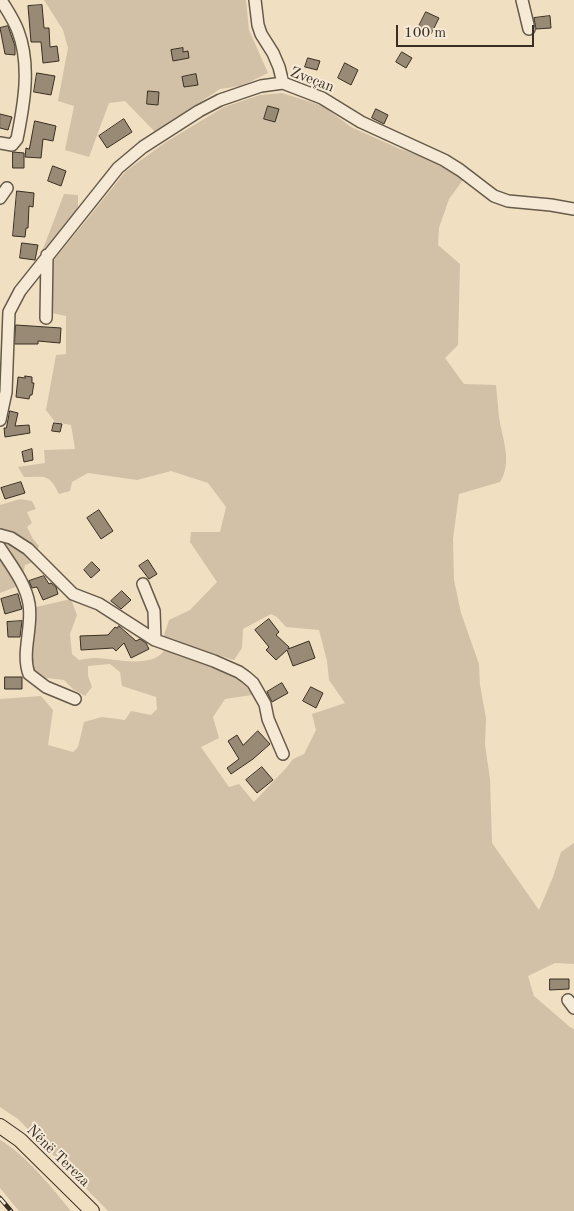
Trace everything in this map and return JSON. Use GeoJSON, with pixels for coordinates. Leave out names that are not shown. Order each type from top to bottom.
{"type":"FeatureCollection","features":[{"type":"Feature","properties":{"kind":"main road","name":"Nënë Tereza"},"geometry":{"type":"LineString","coordinates":[[0,1126],[20,1140],[92,1211]]}},
{"type":"Feature","properties":{"kind":"street"},"geometry":{"type":"LineString","coordinates":[[0,143],[12,145],[17,139],[26,78],[22,44],[17,30],[1,0]]}},
{"type":"Feature","properties":{"kind":"street"},"geometry":{"type":"LineString","coordinates":[[255,0],[258,25],[279,67],[282,83]]}},
{"type":"Feature","properties":{"kind":"street"},"geometry":{"type":"LineString","coordinates":[[522,0],[529,29]]}},
{"type":"Feature","properties":{"kind":"street","name":"Zveçan"},"geometry":{"type":"LineString","coordinates":[[0,420],[6,392],[9,312],[20,291],[118,168],[142,147],[220,100],[260,86],[282,83],[322,98],[361,122],[444,160],[494,196],[508,201],[574,209]]}},
{"type":"Feature","properties":{"kind":"street"},"geometry":{"type":"LineString","coordinates":[[0,198],[7,188]]}},
{"type":"Feature","properties":{"kind":"street"},"geometry":{"type":"LineString","coordinates":[[46,318],[47,255]]}},
{"type":"Feature","properties":{"kind":"street"},"geometry":{"type":"LineString","coordinates":[[0,535],[11,538],[28,549],[73,594],[99,604],[155,640],[214,661],[246,677],[253,683],[265,704],[268,719],[283,754]]}},
{"type":"Feature","properties":{"kind":"street"},"geometry":{"type":"LineString","coordinates":[[0,548],[12,566],[29,604],[26,661],[30,674],[46,686],[75,699]]}},
{"type":"Feature","properties":{"kind":"street"},"geometry":{"type":"LineString","coordinates":[[143,584],[154,611],[155,640]]}},
{"type":"Feature","properties":{"kind":"shaded area"},"geometry":{"type":"Polygon","coordinates":[[[44,0],[246,0],[249,30],[268,73],[241,86],[220,89],[155,132],[125,101],[109,103],[89,157],[65,150],[74,106],[58,101],[68,48],[63,30],[44,0]]]}},
{"type":"Feature","properties":{"kind":"shaded area"},"geometry":{"type":"Polygon","coordinates":[[[282,93],[323,106],[351,127],[400,149],[434,160],[463,180],[449,199],[439,228],[438,245],[460,264],[458,345],[445,358],[464,384],[496,385],[506,466],[500,482],[459,494],[453,539],[454,580],[461,613],[479,664],[480,685],[486,718],[485,745],[490,779],[492,843],[539,910],[561,852],[574,843],[574,964],[555,963],[528,976],[534,996],[574,1029],[574,1211],[108,1211],[18,1119],[0,1107],[0,699],[41,696],[53,710],[48,745],[73,752],[78,747],[84,722],[102,717],[125,720],[131,711],[151,715],[157,709],[156,697],[122,686],[120,672],[110,664],[88,666],[88,676],[92,687],[85,696],[73,689],[64,680],[39,677],[33,671],[32,608],[71,599],[77,615],[70,634],[72,654],[79,660],[94,658],[143,661],[152,659],[165,649],[227,672],[245,683],[252,695],[225,699],[213,717],[219,738],[201,747],[229,787],[239,784],[254,802],[293,759],[304,754],[316,730],[312,714],[345,703],[329,680],[327,661],[319,630],[286,627],[277,617],[271,614],[243,629],[242,648],[234,660],[163,638],[169,620],[190,610],[217,582],[190,542],[191,532],[220,532],[226,507],[208,483],[171,471],[137,480],[88,473],[72,482],[70,491],[59,494],[49,479],[24,477],[18,467],[45,463],[44,450],[75,449],[71,425],[55,422],[46,410],[56,355],[66,354],[66,316],[47,312],[46,270],[126,171],[166,142],[224,107],[260,95],[282,93]]]}},
{"type":"Feature","properties":{"kind":"shaded area"},"geometry":{"type":"Polygon","coordinates":[[[64,194],[78,195],[78,210],[38,262],[64,194]]]}},
{"type":"Feature","properties":{"kind":"shaded area"},"geometry":{"type":"Polygon","coordinates":[[[20,499],[32,501],[36,509],[27,512],[32,523],[27,527],[39,546],[37,550],[21,537],[0,529],[0,505],[20,499]]]}},
{"type":"Feature","properties":{"kind":"shaded area"},"geometry":{"type":"Polygon","coordinates":[[[1,540],[12,543],[36,561],[25,565],[23,574],[18,571],[1,540]]]}},
{"type":"Feature","properties":{"kind":"shaded area"},"geometry":{"type":"Polygon","coordinates":[[[0,558],[18,586],[0,593],[0,558]]]}},
{"type":"Feature","properties":{"kind":"shaded area"},"geometry":{"type":"Polygon","coordinates":[[[0,1140],[29,1163],[71,1211],[19,1211],[0,1188],[0,1140]]]}},
{"type":"Feature","properties":{"kind":"building"},"geometry":{"type":"Polygon","coordinates":[[[42,5],[44,28],[49,28],[50,47],[57,46],[59,61],[43,63],[41,42],[31,42],[28,6],[42,5]]]}},
{"type":"Feature","properties":{"kind":"building"},"geometry":{"type":"Polygon","coordinates":[[[426,12],[439,18],[431,34],[418,28],[426,12]]]}},
{"type":"Feature","properties":{"kind":"building"},"geometry":{"type":"Polygon","coordinates":[[[550,16],[551,28],[536,29],[534,18],[550,16]]]}},
{"type":"Feature","properties":{"kind":"building"},"geometry":{"type":"Polygon","coordinates":[[[8,26],[15,46],[15,55],[5,54],[0,28],[8,26]]]}},
{"type":"Feature","properties":{"kind":"building"},"geometry":{"type":"Polygon","coordinates":[[[183,48],[183,52],[188,51],[189,58],[173,61],[171,50],[183,48]]]}},
{"type":"Feature","properties":{"kind":"building"},"geometry":{"type":"Polygon","coordinates":[[[402,52],[412,58],[406,68],[396,62],[402,52]]]}},
{"type":"Feature","properties":{"kind":"building"},"geometry":{"type":"Polygon","coordinates":[[[308,58],[320,61],[317,70],[305,67],[308,58]]]}},
{"type":"Feature","properties":{"kind":"building"},"geometry":{"type":"Polygon","coordinates":[[[345,63],[358,70],[351,85],[338,78],[345,63]]]}},
{"type":"Feature","properties":{"kind":"building"},"geometry":{"type":"Polygon","coordinates":[[[37,73],[55,76],[51,95],[34,92],[37,73]]]}},
{"type":"Feature","properties":{"kind":"building"},"geometry":{"type":"Polygon","coordinates":[[[196,74],[198,85],[184,87],[182,77],[196,74]]]}},
{"type":"Feature","properties":{"kind":"building"},"geometry":{"type":"Polygon","coordinates":[[[148,91],[159,92],[158,105],[147,104],[148,91]]]}},
{"type":"Feature","properties":{"kind":"building"},"geometry":{"type":"Polygon","coordinates":[[[268,106],[279,109],[275,122],[264,119],[268,106]]]}},
{"type":"Feature","properties":{"kind":"building"},"geometry":{"type":"Polygon","coordinates":[[[376,109],[388,115],[384,124],[372,118],[376,109]]]}},
{"type":"Feature","properties":{"kind":"building"},"geometry":{"type":"Polygon","coordinates":[[[0,114],[12,117],[8,130],[0,128],[0,114]]]}},
{"type":"Feature","properties":{"kind":"building"},"geometry":{"type":"Polygon","coordinates":[[[124,119],[132,132],[107,148],[99,136],[124,119]]]}},
{"type":"Feature","properties":{"kind":"building"},"geometry":{"type":"Polygon","coordinates":[[[35,121],[56,126],[53,141],[43,139],[41,158],[25,157],[26,148],[29,149],[35,121]]]}},
{"type":"Feature","properties":{"kind":"building"},"geometry":{"type":"Polygon","coordinates":[[[13,152],[24,153],[24,168],[13,168],[13,152]]]}},
{"type":"Feature","properties":{"kind":"building"},"geometry":{"type":"Polygon","coordinates":[[[53,166],[66,171],[61,186],[48,181],[53,166]]]}},
{"type":"Feature","properties":{"kind":"building"},"geometry":{"type":"Polygon","coordinates":[[[17,191],[34,193],[33,207],[29,206],[28,228],[26,228],[25,237],[13,236],[17,191]]]}},
{"type":"Feature","properties":{"kind":"building"},"geometry":{"type":"Polygon","coordinates":[[[22,243],[38,245],[35,260],[20,258],[22,243]]]}},
{"type":"Feature","properties":{"kind":"building"},"geometry":{"type":"Polygon","coordinates":[[[16,325],[61,328],[60,343],[38,341],[38,344],[15,344],[16,325]]]}},
{"type":"Feature","properties":{"kind":"building"},"geometry":{"type":"Polygon","coordinates":[[[25,376],[32,377],[32,383],[34,383],[32,395],[30,395],[29,399],[16,397],[18,377],[25,378],[25,376]]]}},
{"type":"Feature","properties":{"kind":"building"},"geometry":{"type":"Polygon","coordinates":[[[10,411],[18,413],[15,426],[29,425],[30,433],[5,437],[4,428],[6,428],[10,411]]]}},
{"type":"Feature","properties":{"kind":"building"},"geometry":{"type":"Polygon","coordinates":[[[54,423],[62,424],[60,432],[52,431],[54,423]]]}},
{"type":"Feature","properties":{"kind":"building"},"geometry":{"type":"Polygon","coordinates":[[[32,449],[33,460],[24,462],[22,452],[32,449]]]}},
{"type":"Feature","properties":{"kind":"building"},"geometry":{"type":"Polygon","coordinates":[[[21,482],[25,493],[5,499],[1,488],[21,482]]]}},
{"type":"Feature","properties":{"kind":"building"},"geometry":{"type":"Polygon","coordinates":[[[99,510],[113,531],[101,539],[87,518],[99,510]]]}},
{"type":"Feature","properties":{"kind":"building"},"geometry":{"type":"Polygon","coordinates":[[[148,560],[157,574],[149,579],[139,566],[148,560]]]}},
{"type":"Feature","properties":{"kind":"building"},"geometry":{"type":"Polygon","coordinates":[[[92,562],[100,570],[91,578],[84,570],[92,562]]]}},
{"type":"Feature","properties":{"kind":"building"},"geometry":{"type":"Polygon","coordinates":[[[44,576],[49,584],[51,583],[56,587],[58,594],[43,600],[37,587],[32,588],[29,581],[44,576]]]}},
{"type":"Feature","properties":{"kind":"building"},"geometry":{"type":"Polygon","coordinates":[[[122,591],[131,600],[121,609],[111,601],[122,591]]]}},
{"type":"Feature","properties":{"kind":"building"},"geometry":{"type":"Polygon","coordinates":[[[18,594],[22,609],[5,614],[1,599],[18,594]]]}},
{"type":"Feature","properties":{"kind":"building"},"geometry":{"type":"Polygon","coordinates":[[[269,619],[279,632],[276,635],[289,647],[288,649],[309,641],[315,658],[293,666],[287,650],[276,660],[266,650],[269,647],[255,630],[269,619]]]}},
{"type":"Feature","properties":{"kind":"building"},"geometry":{"type":"Polygon","coordinates":[[[22,621],[20,637],[8,637],[7,622],[22,621]]]}},
{"type":"Feature","properties":{"kind":"building"},"geometry":{"type":"Polygon","coordinates":[[[119,626],[136,641],[140,639],[146,643],[149,649],[131,658],[124,643],[116,651],[113,648],[81,650],[80,636],[108,635],[115,627],[119,626]]]}},
{"type":"Feature","properties":{"kind":"building"},"geometry":{"type":"Polygon","coordinates":[[[5,677],[22,677],[22,689],[5,689],[5,677]]]}},
{"type":"Feature","properties":{"kind":"building"},"geometry":{"type":"Polygon","coordinates":[[[282,683],[288,693],[272,702],[267,692],[282,683]]]}},
{"type":"Feature","properties":{"kind":"building"},"geometry":{"type":"Polygon","coordinates":[[[311,687],[323,693],[316,708],[303,701],[311,687]]]}},
{"type":"Feature","properties":{"kind":"building"},"geometry":{"type":"Polygon","coordinates":[[[258,731],[270,744],[253,759],[231,774],[227,768],[239,759],[228,741],[237,735],[243,745],[258,731]]]}},
{"type":"Feature","properties":{"kind":"building"},"geometry":{"type":"Polygon","coordinates":[[[262,767],[273,780],[257,793],[246,780],[262,767]]]}},
{"type":"Feature","properties":{"kind":"building"},"geometry":{"type":"Polygon","coordinates":[[[550,979],[569,979],[569,989],[550,990],[550,979]]]}},
{"type":"Feature","properties":{"kind":"railway"},"geometry":{"type":"LineString","coordinates":[[0,1198],[11,1211]]}}]}
